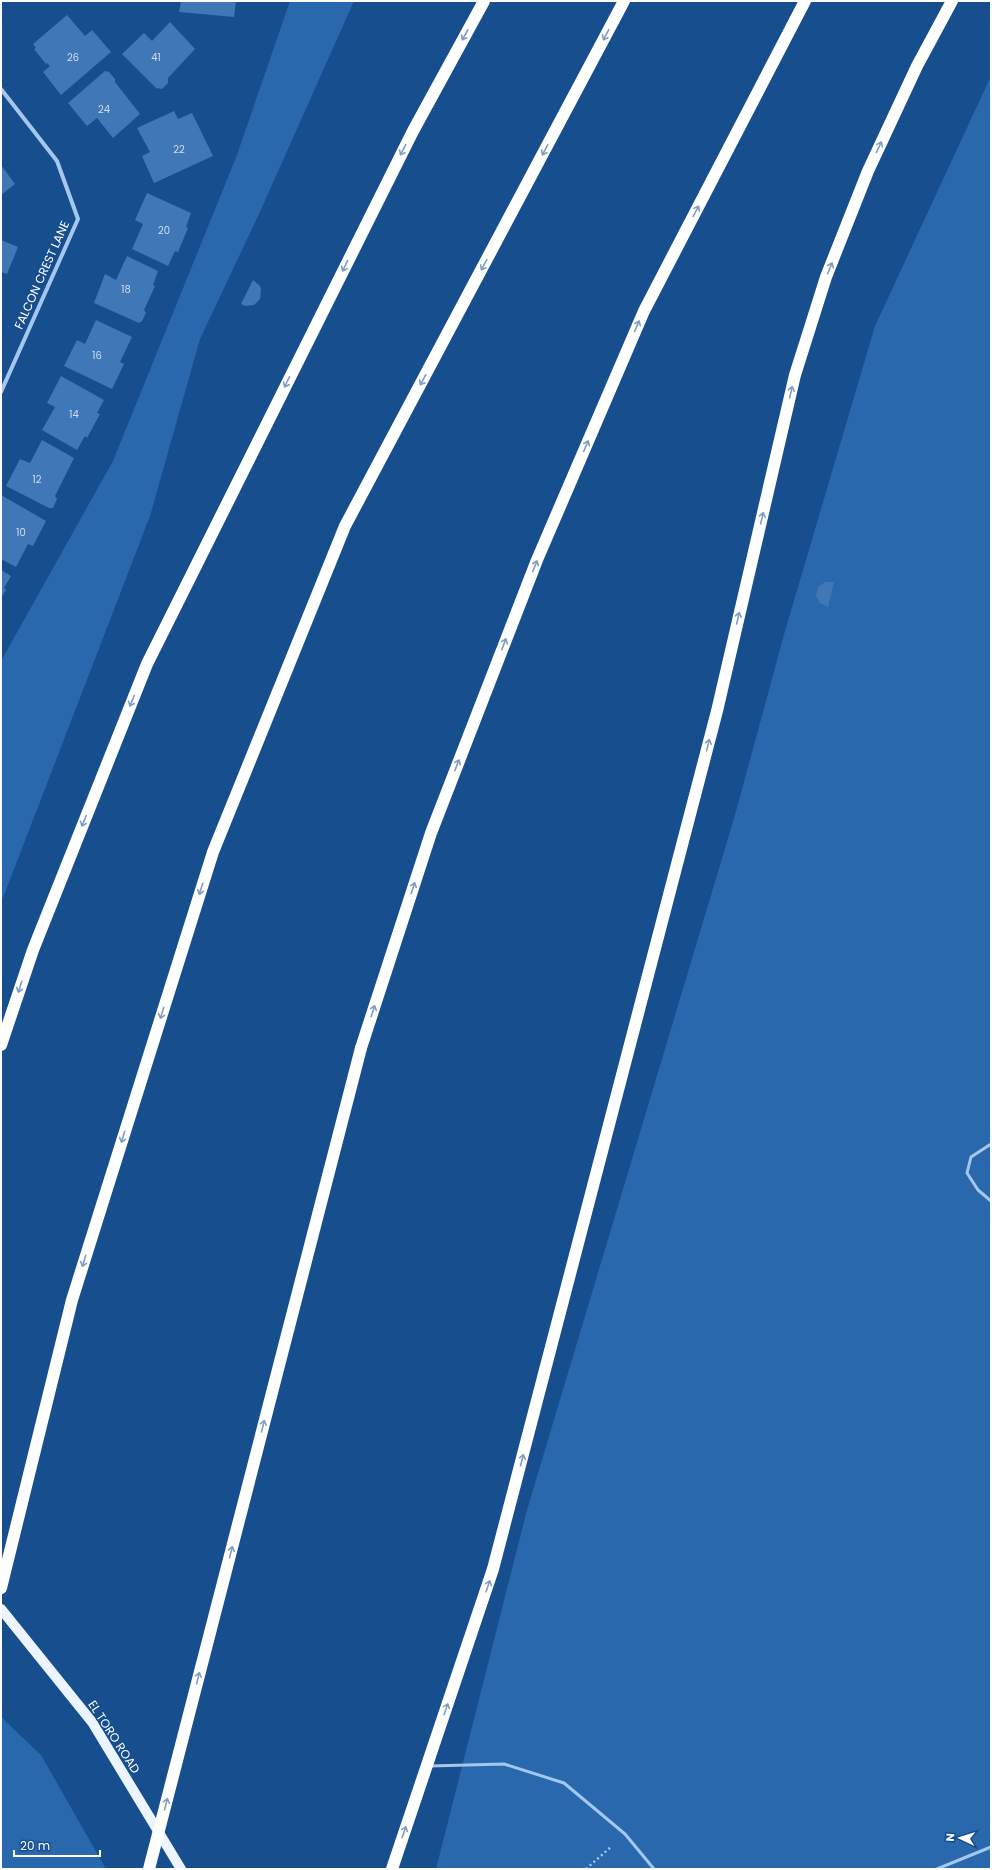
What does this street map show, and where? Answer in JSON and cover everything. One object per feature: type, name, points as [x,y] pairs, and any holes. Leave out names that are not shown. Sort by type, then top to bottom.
[{"type":"highway","points":[[1,1045],[33,950],[147,664],[413,131],[484,1]]},
{"type":"highway","points":[[1,1588],[72,1300],[213,852],[345,526],[624,1]]},
{"type":"highway","points":[[149,1869],[361,1048],[431,833],[540,553],[644,311],[805,1]]},
{"type":"highway","points":[[392,1869],[493,1569],[717,711],[795,375],[826,277],[868,171],[917,66],[952,1]]},
{"type":"main road","name":"EL TORO ROAD","points":[[1,1608],[92,1722],[180,1869]]},
{"type":"street","name":"FALCON CREST LANE","points":[[1,89],[57,161],[78,219],[1,392]]},
{"type":"lane","points":[[991,1144],[971,1157],[967,1173],[978,1190],[991,1201]]},
{"type":"lane","points":[[427,1766],[504,1764],[564,1783],[625,1834],[654,1869]]},
{"type":"lane","points":[[937,1869],[991,1847]]},
{"type":"path","points":[[586,1869],[625,1834]]},
{"type":"shaded area","points":[[290,1],[354,1],[259,214],[200,339],[150,516],[1,903],[1,661],[113,461],[237,155]]},
{"type":"shaded area","points":[[991,76],[991,1869],[436,1869],[527,1510],[735,815],[785,631],[875,326]]},
{"type":"shaded area","points":[[1,1717],[41,1755],[106,1869],[1,1869]]},
{"type":"building","points":[[181,1],[236,1],[234,17],[179,12]]},
{"type":"building","points":[[67,15],[85,36],[92,30],[111,52],[61,95],[43,72],[50,66],[47,63],[46,64],[34,49],[36,48],[33,44]]},
{"type":"building","points":[[170,22],[195,49],[168,78],[168,83],[162,89],[157,89],[122,54],[144,33],[152,41]]},
{"type":"building","points":[[105,71],[109,72],[115,79],[115,82],[140,114],[113,138],[97,118],[87,126],[68,103]]},
{"type":"building","points":[[174,111],[178,119],[192,113],[213,156],[154,183],[142,156],[150,152],[137,128]]},
{"type":"building","points":[[1,165],[15,184],[1,195]]},
{"type":"building","points":[[147,193],[191,213],[186,227],[188,228],[178,252],[175,251],[168,266],[132,249],[143,224],[135,220]]},
{"type":"building","points":[[1,240],[18,247],[7,274],[1,272]]},
{"type":"building","points":[[127,256],[158,271],[153,285],[155,286],[144,310],[146,313],[142,321],[139,323],[94,303],[105,274],[116,280]]},
{"type":"building","points":[[253,280],[260,286],[260,299],[254,305],[245,306],[241,304]]},
{"type":"building","points":[[96,320],[132,337],[120,362],[124,364],[112,389],[64,366],[77,340],[85,344]]},
{"type":"building","points":[[61,376],[104,400],[97,413],[100,414],[87,438],[85,436],[77,450],[42,430],[55,407],[47,403]]},
{"type":"building","points":[[42,440],[74,458],[55,496],[57,499],[53,508],[49,508],[6,486],[20,459],[30,463]]},
{"type":"building","points":[[1,495],[46,521],[33,546],[28,544],[16,567],[1,559]]},
{"type":"building","points":[[1,570],[11,576],[4,588],[6,590],[1,598]]},
{"type":"building","points":[[825,582],[834,582],[828,607],[820,603],[816,596],[818,587]]}]
